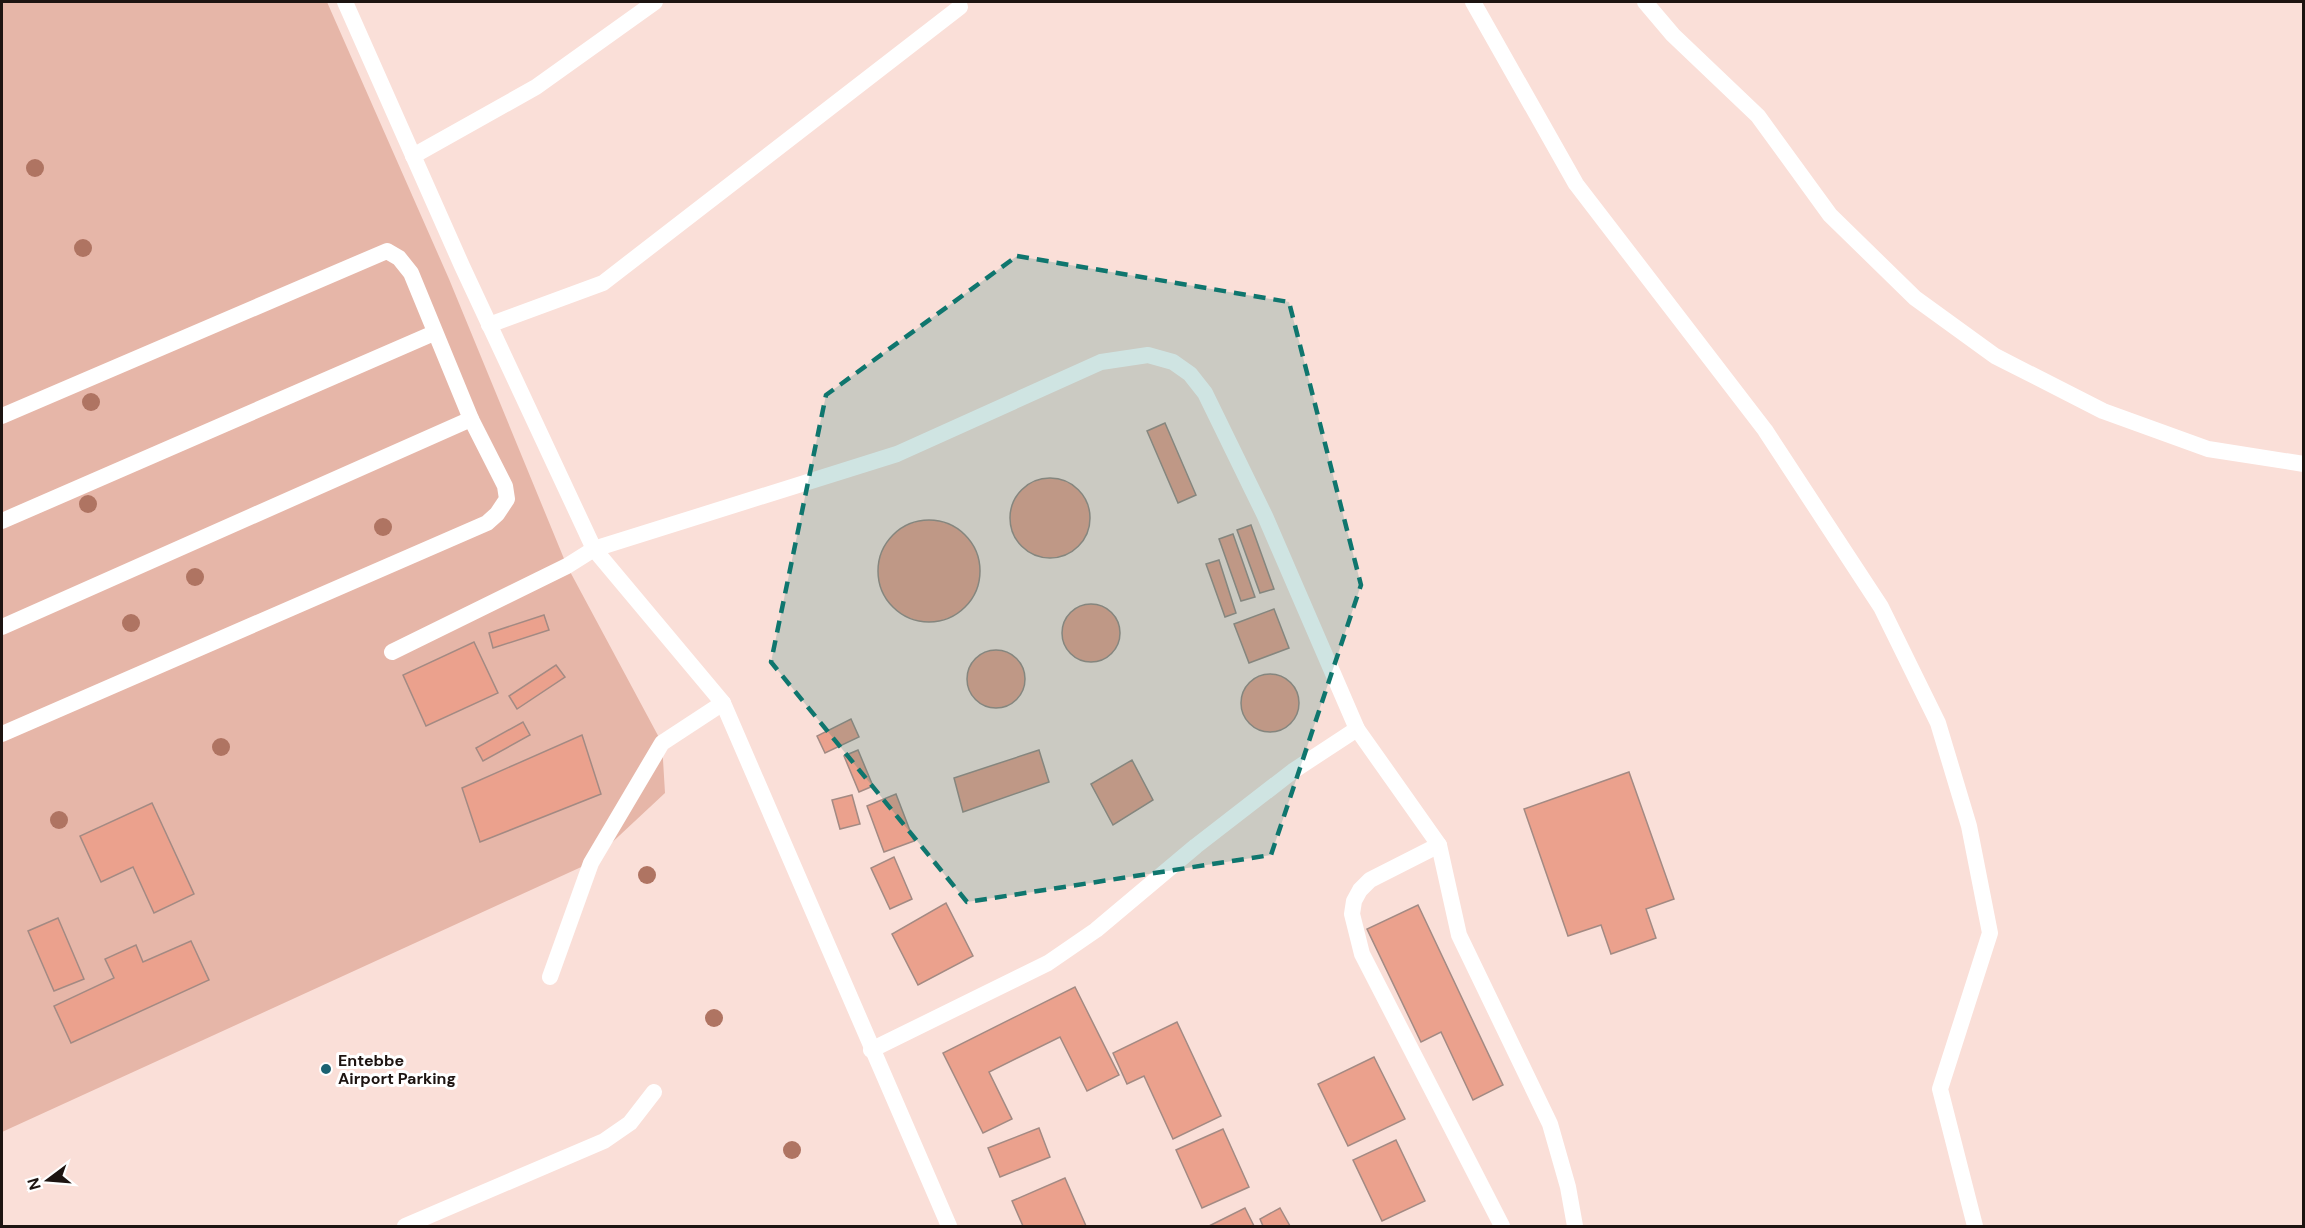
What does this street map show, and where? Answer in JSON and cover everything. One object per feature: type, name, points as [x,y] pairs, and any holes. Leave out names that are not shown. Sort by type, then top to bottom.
[{"type":"lane","points":[[345,2],[489,325],[594,549],[723,703],[949,1227]]},
{"type":"lane","points":[[413,156],[536,87],[655,2]]},
{"type":"lane","points":[[1473,2],[1576,184],[1765,430],[1881,607],[1938,723],[1969,826],[1990,933],[1940,1089],[1975,1227]]},
{"type":"lane","points":[[1645,2],[1673,35],[1758,116],[1830,215],[1915,298],[1995,356],[2103,411],[2208,449],[2304,464]]},
{"type":"lane","points":[[489,325],[603,283],[960,7]]},
{"type":"lane","points":[[2,416],[387,251],[399,258],[411,273],[471,419],[505,486],[507,499],[487,524],[2,734]]},
{"type":"lane","points":[[2,521],[434,333]]},
{"type":"lane","points":[[392,652],[567,566],[594,549],[897,454],[1101,362],[1148,355],[1173,362],[1190,374],[1205,393],[1264,516],[1357,729],[1439,845],[1459,935],[1550,1124],[1568,1187],[1575,1227]]},
{"type":"lane","points":[[2,627],[471,419]]},
{"type":"lane","points":[[550,977],[591,863],[662,743],[723,703]]},
{"type":"lane","points":[[871,1050],[1048,963],[1096,930],[1196,846],[1293,771],[1357,729]]},
{"type":"lane","points":[[1439,845],[1370,880],[1360,890],[1354,901],[1354,928],[1362,954],[1502,1227]]},
{"type":"lane","points":[[405,1227],[604,1141],[630,1123],[654,1092]]},
{"type":"highlighted area","points":[[1017,256],[1289,302],[1361,585],[1271,855],[967,902],[771,662],[826,395]]},
{"type":"shaded area","points":[[2,2],[327,2],[449,279],[567,566],[662,743],[665,793],[590,863],[2,1132]]},
{"type":"building","points":[[1165,423],[1196,495],[1178,503],[1147,431]]},
{"type":"building","points":[[1050,478],[1065,481],[1078,490],[1087,503],[1090,518],[1087,533],[1078,546],[1065,555],[1050,558],[1035,555],[1022,546],[1013,533],[1010,518],[1013,503],[1022,490],[1035,481]]},
{"type":"building","points":[[929,520],[958,528],[972,542],[980,571],[972,600],[958,614],[929,622],[900,614],[886,600],[878,571],[886,542],[900,528]]},
{"type":"building","points":[[1251,525],[1274,589],[1260,593],[1237,530]]},
{"type":"building","points":[[1233,534],[1255,597],[1241,601],[1219,539]]},
{"type":"building","points":[[1219,560],[1236,613],[1225,617],[1206,564]]},
{"type":"building","points":[[1085,604],[1097,604],[1112,612],[1120,627],[1120,639],[1112,654],[1097,662],[1085,662],[1070,654],[1062,639],[1062,627],[1070,612]]},
{"type":"building","points":[[1274,609],[1289,648],[1249,663],[1234,624]]},
{"type":"building","points":[[544,615],[549,630],[493,648],[489,633]]},
{"type":"building","points":[[474,642],[498,693],[426,726],[403,675]]},
{"type":"building","points":[[990,650],[1002,650],[1017,658],[1025,673],[1025,685],[1017,700],[1002,708],[990,708],[975,700],[967,685],[967,673],[975,658]]},
{"type":"building","points":[[556,665],[565,677],[517,709],[509,696]]},
{"type":"building","points":[[1264,674],[1276,674],[1291,682],[1299,697],[1299,709],[1291,724],[1276,732],[1264,732],[1249,724],[1241,709],[1241,697],[1249,682]]},
{"type":"building","points":[[851,719],[859,737],[825,753],[817,736]]},
{"type":"building","points":[[523,722],[530,735],[483,761],[476,748]]},
{"type":"building","points":[[582,735],[601,794],[480,842],[462,788]]},
{"type":"building","points":[[858,750],[873,786],[859,792],[844,756]]},
{"type":"building","points":[[1039,750],[1049,782],[963,812],[954,778]]},
{"type":"building","points":[[1132,760],[1153,800],[1113,825],[1091,784]]},
{"type":"building","points":[[1629,772],[1674,899],[1646,909],[1656,938],[1611,954],[1601,925],[1568,936],[1524,809]]},
{"type":"building","points":[[896,794],[914,841],[884,852],[867,806]]},
{"type":"building","points":[[852,795],[860,824],[840,829],[832,800]]},
{"type":"building","points":[[152,803],[194,894],[154,913],[133,867],[101,882],[80,836]]},
{"type":"building","points":[[894,857],[912,899],[890,909],[871,868]]},
{"type":"building","points":[[946,903],[973,956],[918,985],[892,934]]},
{"type":"building","points":[[1418,905],[1503,1085],[1473,1100],[1441,1032],[1421,1042],[1367,929]]},
{"type":"building","points":[[58,918],[84,979],[54,991],[28,931]]},
{"type":"building","points":[[191,941],[209,980],[71,1043],[54,1006],[114,978],[105,959],[136,945],[143,962]]},
{"type":"building","points":[[1075,987],[1119,1075],[1087,1091],[1060,1037],[989,1072],[1012,1119],[983,1133],[943,1053]]},
{"type":"building","points":[[1177,1022],[1221,1116],[1173,1139],[1144,1076],[1127,1084],[1113,1053]]},
{"type":"building","points":[[1374,1057],[1405,1119],[1348,1146],[1318,1084]]},
{"type":"building","points":[[1039,1128],[1050,1157],[1000,1177],[988,1148]]},
{"type":"building","points":[[1223,1129],[1249,1187],[1202,1208],[1176,1150]]},
{"type":"building","points":[[1396,1140],[1425,1201],[1382,1221],[1353,1160]]},
{"type":"building","points":[[1065,1178],[1086,1226],[1023,1226],[1012,1201]]},
{"type":"building","points":[[1245,1208],[1254,1226],[1209,1226]]},
{"type":"building","points":[[1280,1208],[1290,1226],[1263,1226],[1260,1219]]},
{"type":"place","name":"Entebbe Airport Parking","points":[[326,1069]]}]
